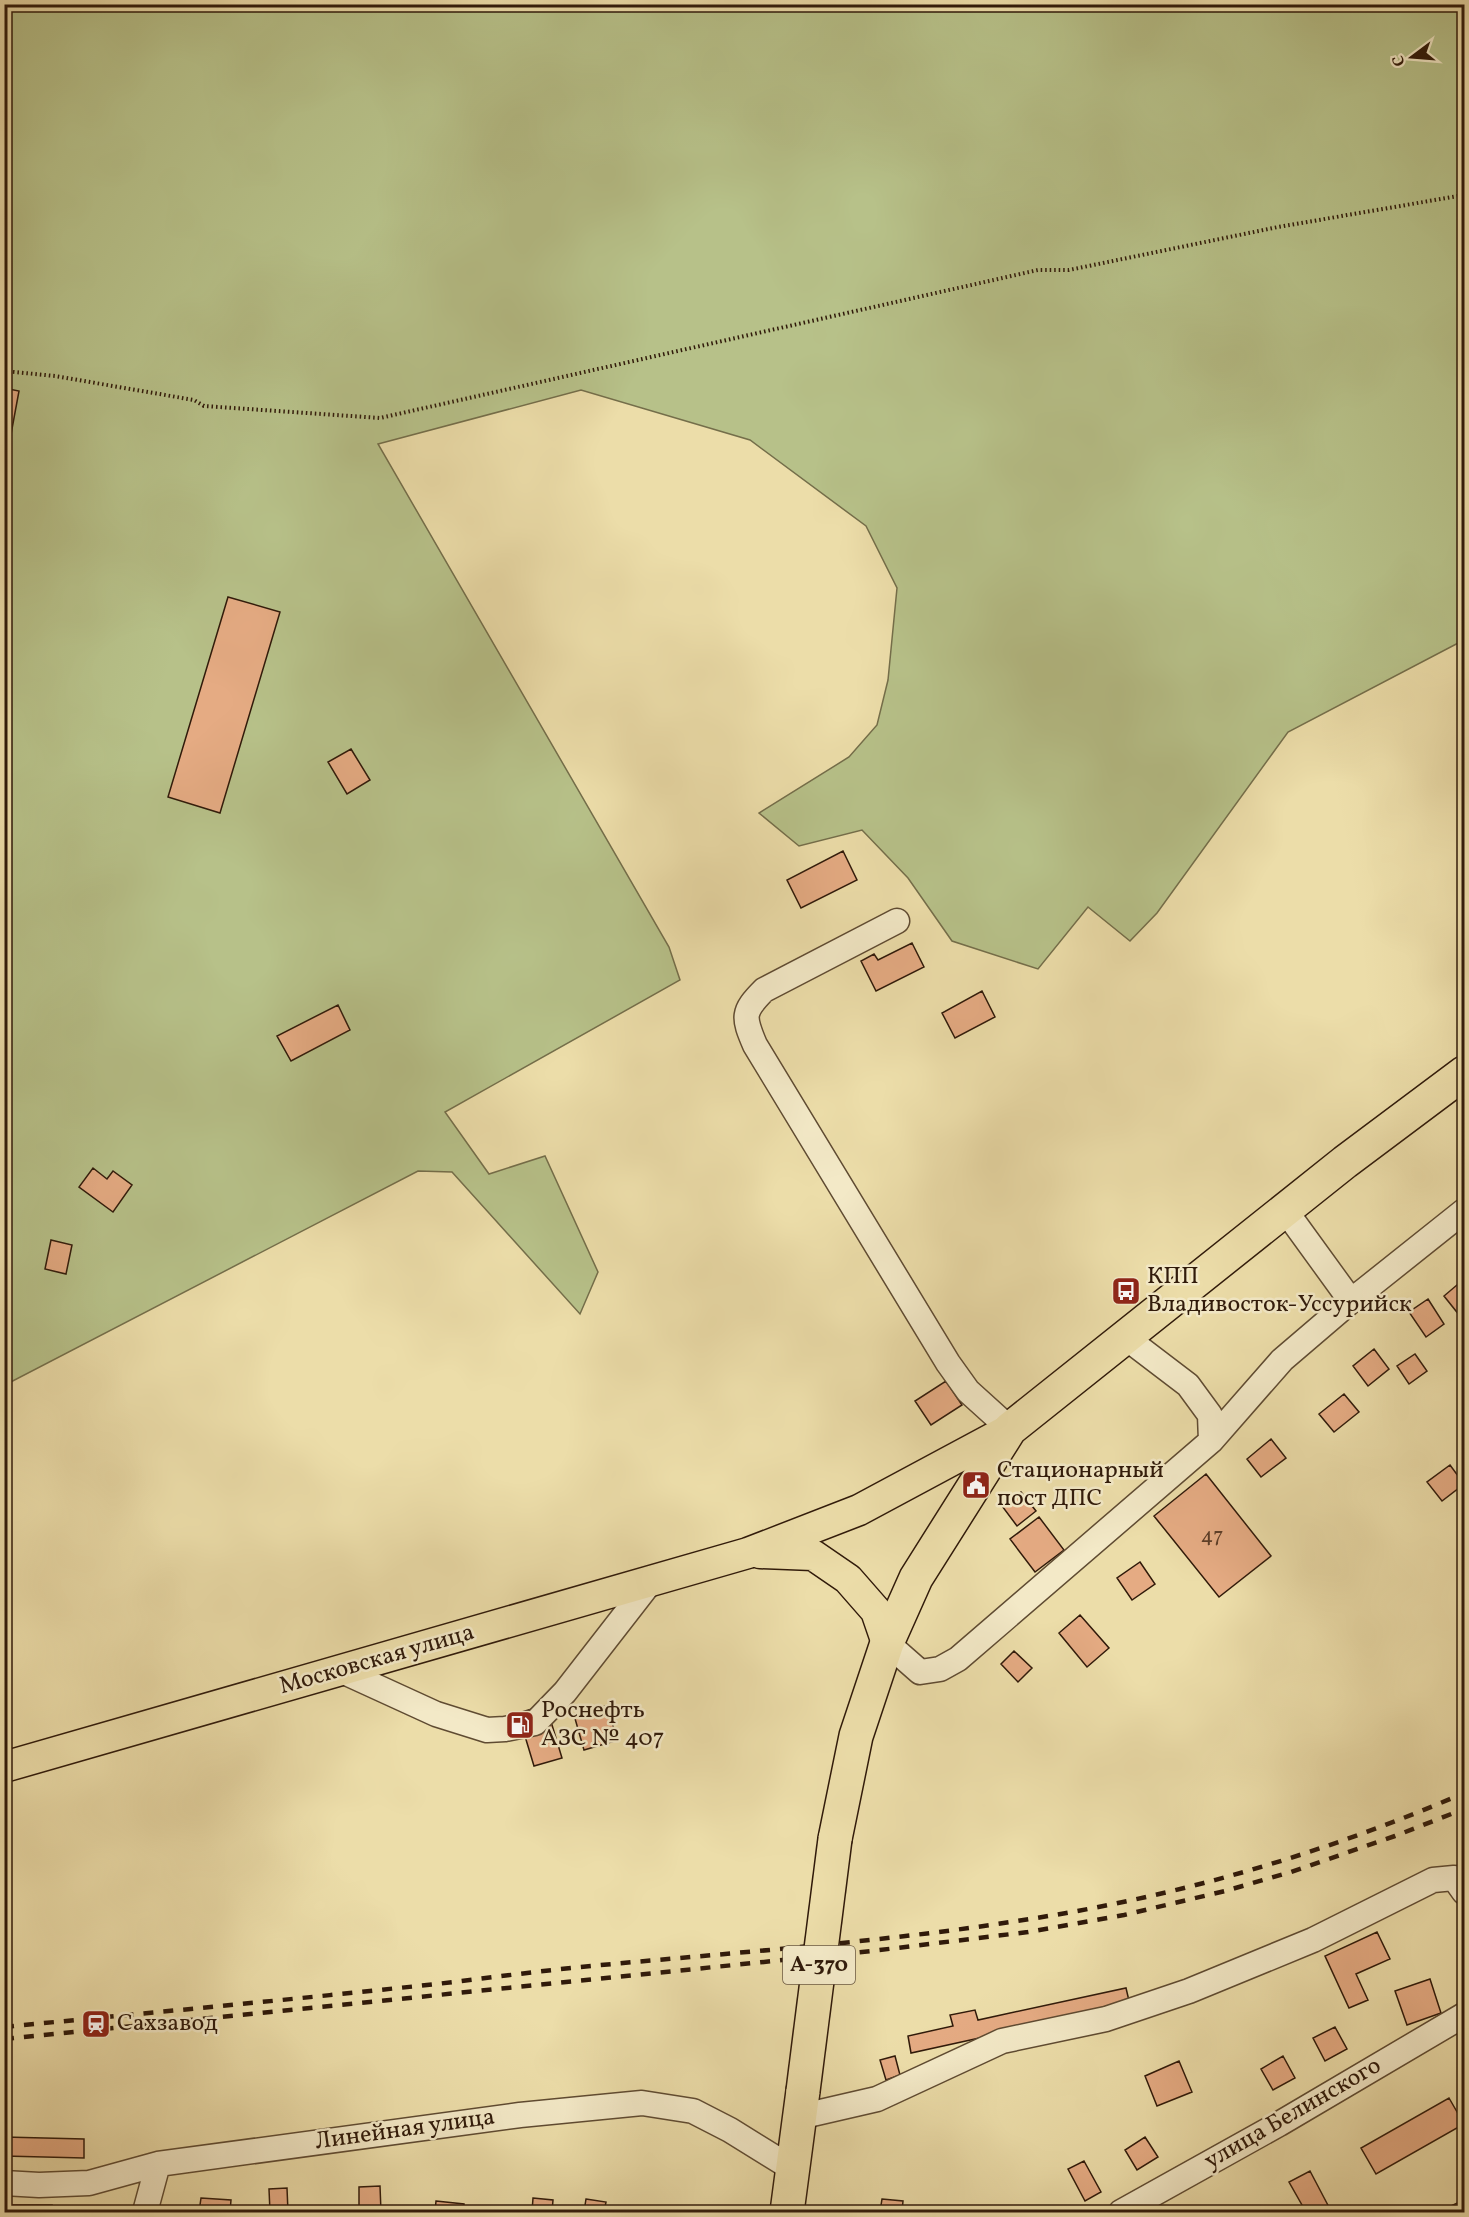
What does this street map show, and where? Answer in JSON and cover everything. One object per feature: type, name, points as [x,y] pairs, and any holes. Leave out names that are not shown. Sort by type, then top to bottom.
[{"type":"highway","name":"А-370","points":[[787,2212],[835,1839],[856,1736],[887,1643],[916,1578],[1010,1429],[1285,1210],[1464,1073]]},
{"type":"main road","name":"Московская улица","points":[[4,1767],[748,1553],[859,1510],[1010,1429]]},
{"type":"main road","name":"Московская улица","points":[[748,1553],[813,1555],[848,1579],[876,1611],[887,1643]]},
{"type":"street","points":[[897,921],[764,990],[748,1006],[747,1024],[755,1045],[948,1363],[968,1391],[1010,1429]]},
{"type":"street","points":[[1285,1210],[1351,1301]]},
{"type":"street","points":[[887,1643],[920,1672],[940,1670],[958,1659],[1210,1441],[1281,1360],[1464,1211]]},
{"type":"street","points":[[1125,1337],[1188,1385],[1210,1415],[1210,1441]]},
{"type":"street","points":[[342,1671],[436,1714],[487,1730],[535,1723],[565,1692],[652,1580]]},
{"type":"street","points":[[801,2104],[877,2099],[1002,2041],[1106,2019],[1189,1991],[1313,1940],[1434,1880],[1454,1878],[1464,1892]]},
{"type":"street","name":"улица Белинского","points":[[1121,2212],[1279,2124],[1464,2015]]},
{"type":"street","name":"Линейная улица","points":[[4,2183],[39,2185],[89,2183],[158,2163],[520,2115],[642,2103],[693,2111],[730,2130],[793,2169]]},
{"type":"street","points":[[145,2212],[158,2163]]},
{"type":"path","points":[[4,370],[54,376],[194,400],[204,406],[380,418],[1038,270],[1069,270],[1278,227],[1464,195]]},
{"type":"green space","points":[[5,5],[1464,5],[1464,640],[1288,732],[1157,913],[1130,941],[1088,907],[1038,969],[952,941],[908,878],[862,830],[799,846],[759,813],[849,757],[877,725],[888,680],[897,588],[866,526],[750,440],[581,390],[378,444],[669,947],[680,980],[445,1112],[489,1174],[545,1156],[598,1272],[580,1314],[452,1172],[418,1171],[5,1385]]},
{"type":"building","points":[[4,388],[19,391],[4,472]]},
{"type":"building","points":[[228,597],[280,612],[220,813],[168,797]]},
{"type":"building","points":[[351,749],[370,780],[347,794],[328,762]]},
{"type":"building","points":[[843,851],[857,880],[801,908],[787,880]]},
{"type":"building","points":[[912,943],[924,967],[876,991],[861,961],[874,954],[878,960]]},
{"type":"building","points":[[982,991],[995,1017],[955,1038],[942,1013]]},
{"type":"building","points":[[338,1005],[350,1030],[291,1061],[277,1036]]},
{"type":"building","points":[[93,1168],[107,1179],[113,1171],[132,1185],[113,1212],[79,1187]]},
{"type":"building","points":[[51,1240],[72,1245],[66,1274],[45,1269]]},
{"type":"building","points":[[1464,1279],[1464,1321],[1444,1296]]},
{"type":"building","points":[[1428,1299],[1444,1324],[1426,1337],[1409,1312]]},
{"type":"building","points":[[1374,1349],[1389,1369],[1368,1386],[1353,1366]]},
{"type":"building","points":[[1415,1354],[1427,1371],[1409,1384],[1397,1366]]},
{"type":"building","points":[[946,1381],[962,1405],[931,1425],[915,1401]]},
{"type":"building","points":[[1344,1394],[1359,1412],[1334,1432],[1319,1414]]},
{"type":"building","points":[[1271,1439],[1286,1458],[1261,1477],[1247,1459]]},
{"type":"building","points":[[1450,1465],[1464,1484],[1442,1501],[1427,1482]]},
{"type":"building","points":[[1206,1474],[1271,1556],[1219,1597],[1154,1516]]},
{"type":"building","points":[[1021,1492],[1036,1511],[1017,1526],[1002,1506]]},
{"type":"building","points":[[1039,1517],[1064,1550],[1035,1572],[1010,1539]]},
{"type":"building","points":[[1140,1562],[1155,1584],[1132,1600],[1117,1578]]},
{"type":"building","points":[[1080,1615],[1109,1648],[1087,1667],[1059,1633]]},
{"type":"building","points":[[1014,1651],[1032,1668],[1018,1682],[1001,1664]]},
{"type":"building","points":[[546,1705],[562,1758],[534,1766],[518,1713]]},
{"type":"building","points":[[606,1706],[618,1740],[584,1750],[574,1715]]},
{"type":"building","points":[[1377,1932],[1390,1959],[1356,1974],[1368,2000],[1349,2008],[1325,1956]]},
{"type":"building","points":[[1430,1979],[1441,2013],[1407,2025],[1395,1991]]},
{"type":"building","points":[[1126,1988],[1130,2005],[911,2053],[908,2036],[953,2026],[950,2015],[975,2010],[978,2020]]},
{"type":"building","points":[[1335,2027],[1347,2049],[1325,2061],[1313,2038]]},
{"type":"building","points":[[895,2056],[900,2075],[886,2080],[880,2060]]},
{"type":"building","points":[[1283,2056],[1295,2078],[1273,2090],[1261,2069]]},
{"type":"building","points":[[1179,2061],[1192,2092],[1157,2106],[1145,2076]]},
{"type":"building","points":[[1449,2098],[1464,2124],[1376,2174],[1361,2148]]},
{"type":"building","points":[[4,2137],[84,2139],[84,2158],[4,2156]]},
{"type":"building","points":[[1145,2137],[1158,2157],[1137,2170],[1125,2150]]},
{"type":"building","points":[[1084,2161],[1101,2192],[1085,2201],[1068,2169]]},
{"type":"building","points":[[1310,2171],[1331,2211],[1306,2212],[1289,2182]]},
{"type":"building","points":[[380,2186],[381,2212],[359,2212],[359,2187]]},
{"type":"building","points":[[287,2188],[288,2212],[270,2212],[269,2189]]},
{"type":"building","points":[[201,2198],[231,2200],[230,2212],[199,2212]]},
{"type":"building","points":[[533,2198],[553,2200],[552,2212],[532,2212]]},
{"type":"building","points":[[586,2199],[606,2202],[604,2212],[584,2212]]},
{"type":"building","points":[[882,2199],[903,2201],[902,2212],[880,2212]]},
{"type":"building","points":[[1464,2200],[1464,2212],[1438,2212]]},
{"type":"building","points":[[436,2201],[464,2204],[464,2212],[435,2212]]},
{"type":"building","points":[[4,2205],[52,2205],[51,2212],[4,2212]]},
{"type":"railway","points":[[4,2027],[422,1986],[567,1968],[870,1940],[1036,1918],[1146,1897],[1254,1869],[1360,1834],[1464,1793]]},
{"type":"railway","points":[[4,2039],[872,1951],[1028,1932],[1124,1915],[1225,1891],[1291,1872],[1464,1809]]},
{"type":"place","name":"КПП Владивосток-Уссурийск","points":[[1126,1291]]},
{"type":"place","name":"Стационарный пост ДПС","points":[[976,1485]]},
{"type":"place","name":"Роснефть АЗС № 407","points":[[520,1725]]},
{"type":"place","name":"Сахзавод","points":[[96,2024]]}]
